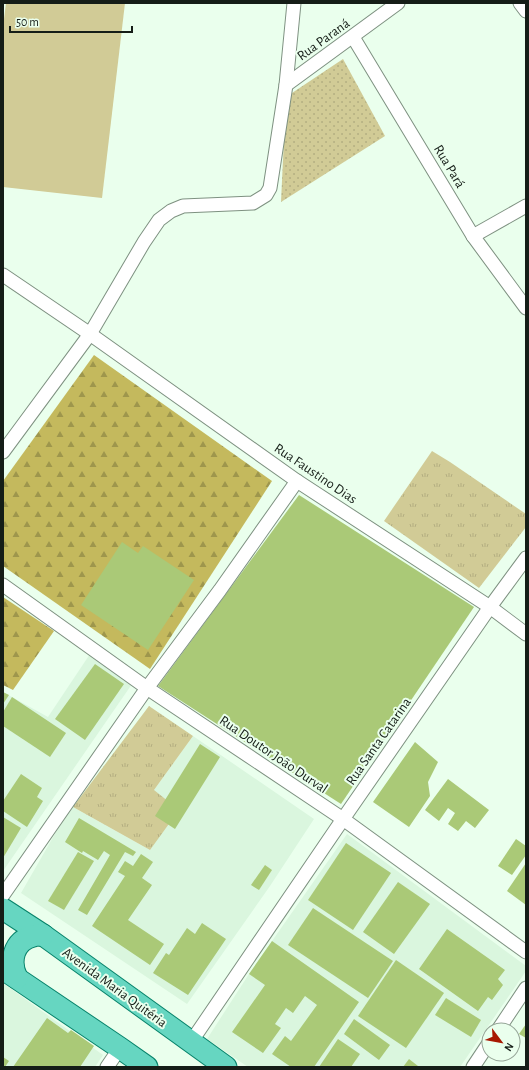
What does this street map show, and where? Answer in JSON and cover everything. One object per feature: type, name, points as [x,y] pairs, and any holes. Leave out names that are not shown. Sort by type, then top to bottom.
[{"type":"main road","name":"Avenida Maria Quitéria","points":[[3,909],[43,935],[226,1067]]},
{"type":"main road","points":[[43,935],[27,938],[16,948],[13,957],[13,967],[10,974],[147,1067]]},
{"type":"street","points":[[3,452],[90,334],[144,242],[159,220],[171,211],[182,206],[253,203],[266,195],[270,188],[286,85],[294,3]]},
{"type":"street","name":"Rua Paraná","points":[[286,85],[398,3]]},
{"type":"street","points":[[520,3],[526,11]]},
{"type":"street","name":"Rua Pará","points":[[353,37],[473,236],[526,308]]},
{"type":"street","points":[[473,236],[526,206]]},
{"type":"street","name":"Rua Faustino Dias","points":[[3,275],[90,334],[297,481],[490,607],[526,634]]},
{"type":"street","points":[[3,894],[147,688],[220,590],[297,481]]},
{"type":"street","name":"Rua Santa Catarina","points":[[191,1042],[342,820],[490,607],[526,558]]},
{"type":"street","name":"Rua Doutor João Durval","points":[[3,585],[147,688],[342,820],[526,952]]},
{"type":"street","points":[[503,1022],[526,988]]},
{"type":"street","points":[[107,1067],[120,1048]]},
{"type":"street","points":[[473,1067],[481,1055]]},
{"type":"shaded area","points":[[90,654],[132,684],[3,871],[3,692],[48,717]]},
{"type":"shaded area","points":[[193,736],[314,819],[270,886],[187,1004],[21,893],[71,806],[150,850],[154,790]]},
{"type":"shaded area","points":[[347,834],[526,966],[526,971],[491,1022],[481,1022],[481,1036],[460,1067],[248,1067],[207,1039],[249,974]]},
{"type":"shaded area","points":[[3,983],[103,1055],[95,1067],[3,1067]]},
{"type":"green space","points":[[6,3],[125,3],[102,198],[3,187],[3,27]]},
{"type":"green space","points":[[343,59],[385,136],[281,202],[286,97]]},
{"type":"green space","points":[[94,355],[272,481],[150,669],[3,566],[3,481]]},
{"type":"green space","points":[[432,451],[526,514],[526,527],[479,588],[384,521]]},
{"type":"green space","points":[[3,597],[54,631],[13,690],[3,685]]},
{"type":"green space","points":[[149,706],[193,736],[154,790],[179,810],[150,850],[73,807]]},
{"type":"building","points":[[299,495],[474,607],[341,804],[158,686]]},
{"type":"building","points":[[122,542],[138,553],[143,546],[194,580],[148,650],[81,605]]},
{"type":"building","points":[[95,664],[124,684],[85,740],[55,719]]},
{"type":"building","points":[[3,692],[9,695],[3,704]]},
{"type":"building","points":[[12,697],[66,733],[50,757],[3,726],[3,712]]},
{"type":"building","points":[[415,742],[438,762],[428,782],[430,796],[409,827],[373,802]]},
{"type":"building","points":[[200,744],[220,757],[175,829],[155,816]]},
{"type":"building","points":[[21,774],[42,788],[37,797],[43,801],[27,827],[3,811],[3,801]]},
{"type":"building","points":[[448,779],[489,810],[475,828],[466,821],[458,831],[448,824],[455,813],[448,808],[439,821],[425,810]]},
{"type":"building","points":[[3,817],[21,828],[3,858]]},
{"type":"building","points":[[79,818],[136,852],[133,856],[125,852],[87,915],[78,910],[110,855],[104,851],[98,860],[83,851],[82,853],[65,842]]},
{"type":"building","points":[[516,839],[526,846],[526,855],[512,875],[498,866]]},
{"type":"building","points":[[346,843],[391,873],[353,930],[308,900]]},
{"type":"building","points":[[78,852],[94,861],[64,910],[48,901]]},
{"type":"building","points":[[141,854],[153,862],[142,878],[152,885],[128,920],[164,944],[150,965],[92,926],[125,876],[118,872],[125,861],[133,866]]},
{"type":"building","points":[[526,863],[526,905],[507,891]]},
{"type":"building","points":[[265,865],[272,870],[259,890],[251,885]]},
{"type":"building","points":[[398,882],[430,904],[394,954],[363,932]]},
{"type":"building","points":[[313,908],[393,961],[368,998],[288,945]]},
{"type":"building","points":[[202,923],[226,939],[188,995],[153,973],[166,953],[169,955],[187,928],[195,934]]},
{"type":"building","points":[[447,929],[505,970],[498,979],[503,985],[492,1000],[488,997],[478,1011],[419,969]]},
{"type":"building","points":[[272,941],[359,1002],[314,1067],[291,1067],[272,1054],[285,1036],[291,1041],[317,1005],[305,996],[293,1013],[286,1008],[275,1024],[281,1028],[263,1053],[232,1032],[265,985],[249,974]]},
{"type":"building","points":[[396,960],[444,993],[406,1048],[358,1016]]},
{"type":"building","points":[[446,998],[481,1020],[471,1037],[435,1015]]},
{"type":"building","points":[[47,1018],[68,1033],[71,1030],[94,1046],[80,1067],[13,1067]]},
{"type":"building","points":[[354,1019],[390,1045],[379,1060],[344,1034]]},
{"type":"building","points":[[526,1024],[526,1038],[521,1035],[521,1031]]},
{"type":"building","points":[[338,1039],[360,1054],[351,1067],[319,1067]]},
{"type":"building","points":[[3,1057],[9,1061],[5,1067],[3,1067]]},
{"type":"building","points":[[409,1059],[418,1066],[403,1067]]}]
